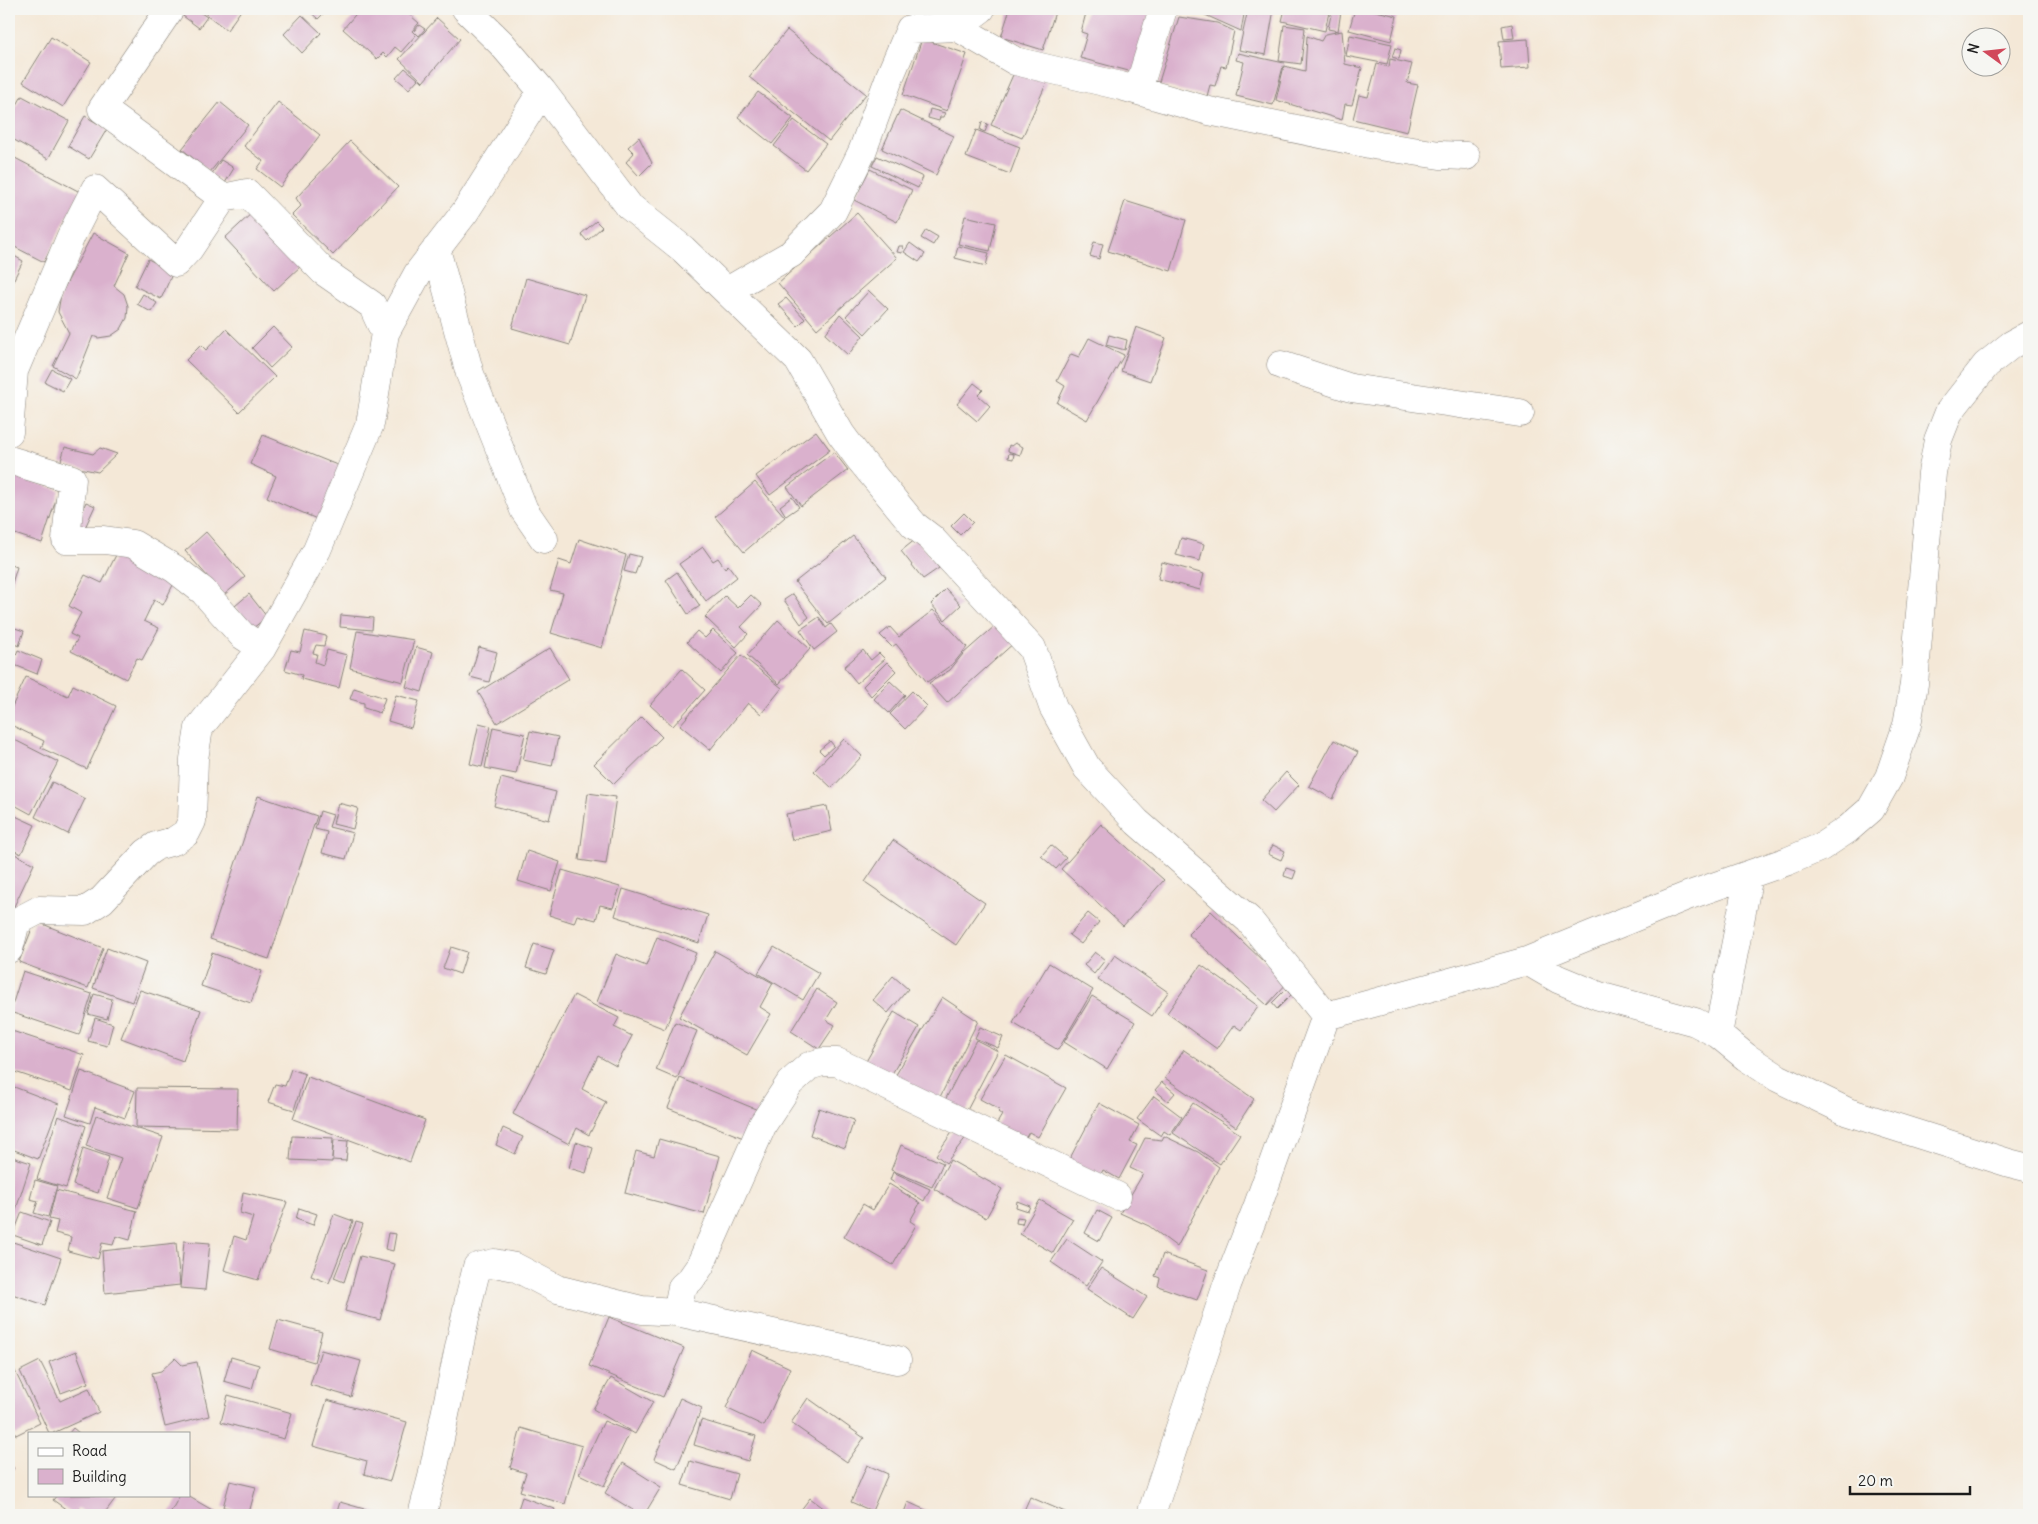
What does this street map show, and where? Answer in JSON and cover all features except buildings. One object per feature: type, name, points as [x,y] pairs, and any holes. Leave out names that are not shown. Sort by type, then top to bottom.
[{"type":"street","points":[[170,9],[102,109],[223,198]]},
{"type":"street","points":[[466,9],[501,43],[542,91],[629,206],[683,249],[798,360],[841,434],[914,525],[931,538],[1032,648],[1053,707],[1087,768],[1137,822],[1249,920],[1326,1016]]},
{"type":"street","points":[[957,27],[980,9]]},
{"type":"street","points":[[1138,90],[1163,9]]},
{"type":"street","points":[[726,291],[791,254],[833,211],[862,152],[890,76],[910,29],[957,27],[1015,61],[1138,90],[1209,111],[1289,129],[1432,154],[1466,156]]},
{"type":"street","points":[[9,949],[16,922],[39,910],[85,911],[102,900],[146,853],[156,846],[174,841],[186,833],[192,821],[194,758],[199,728],[262,648],[317,550],[370,424],[385,333],[418,273],[465,212],[542,91]]},
{"type":"street","points":[[9,432],[14,370],[71,236],[95,189],[176,263],[223,198],[247,193],[323,272],[372,305],[385,333]]},
{"type":"street","points":[[436,249],[470,374],[524,510],[544,539]]},
{"type":"street","points":[[1326,1016],[1527,961],[1687,896],[1822,847],[1848,829],[1871,809],[1889,777],[1907,725],[1914,684],[1932,473],[1938,440],[1948,412],[1986,366],[2011,345],[2029,334]]},
{"type":"street","points":[[1281,365],[1350,388],[1520,413]]},
{"type":"street","points":[[9,460],[72,479],[66,540],[104,540],[134,544],[175,569],[203,591],[242,635],[262,648]]},
{"type":"street","points":[[1718,1034],[1749,874]]},
{"type":"street","points":[[1527,961],[1558,979],[1599,996],[1695,1022],[1718,1034],[1746,1057],[1778,1078],[1848,1112],[2009,1164],[2029,1168]]},
{"type":"street","points":[[1151,1515],[1227,1285],[1326,1016]]},
{"type":"street","points":[[677,1312],[682,1287],[691,1279],[700,1266],[763,1124],[790,1083],[809,1066],[822,1062],[837,1062],[1118,1196]]},
{"type":"street","points":[[422,1515],[432,1477],[470,1295],[478,1267],[494,1263],[515,1267],[557,1289],[642,1310],[677,1312],[897,1360]]}]
